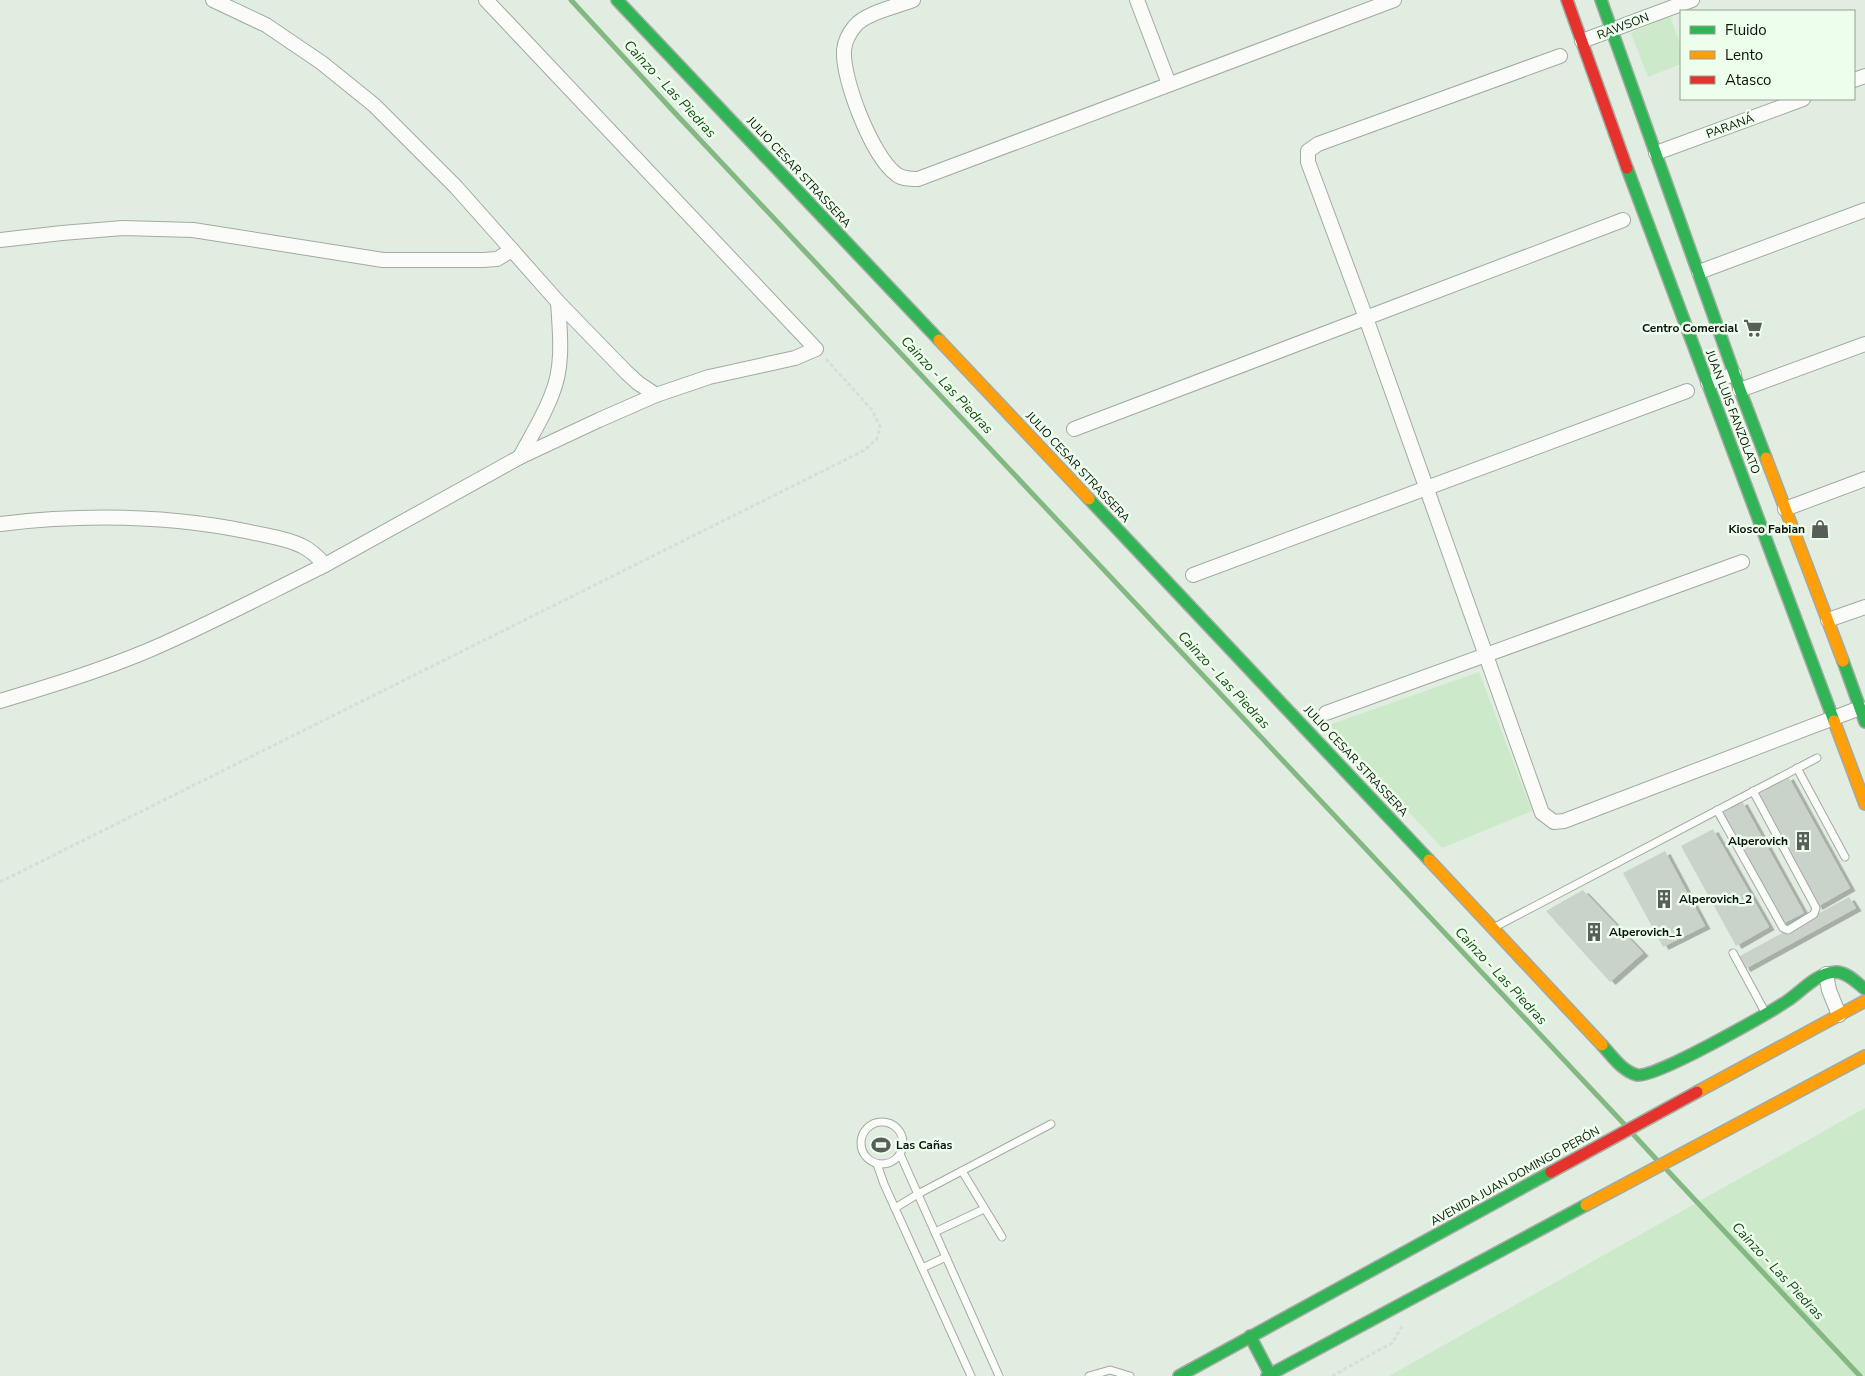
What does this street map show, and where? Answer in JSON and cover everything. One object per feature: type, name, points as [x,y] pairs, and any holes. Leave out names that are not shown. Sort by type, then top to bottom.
[{"type":"street","points":[[213,0],[266,25],[322,63],[374,105],[456,187],[558,302],[626,372],[656,395]]},
{"type":"street","points":[[0,701],[68,681],[148,650],[194,629],[325,564],[520,457],[656,395],[709,377],[795,358],[816,349],[486,0]]},
{"type":"street","name":"JULIO CESAR STRASSERA","points":[[617,0],[1302,724],[1620,1065],[1632,1074],[1643,1076],[1657,1071],[1724,1037],[1765,1013]]},
{"type":"street","points":[[914,0],[867,17],[856,24],[847,36],[844,50],[845,63],[854,100],[863,125],[876,148],[895,173],[905,179],[918,179],[1394,0]]},
{"type":"street","points":[[1137,0],[1170,84]]},
{"type":"street","name":"JUAN LUIS FANZOLATO","points":[[1567,0],[1642,209],[1865,804]]},
{"type":"street","name":"JUAN LUIS FANZOLATO","points":[[1601,0],[1700,272],[1734,374],[1865,722]]},
{"type":"street","name":"RAWSON","points":[[1582,41],[1692,0]]},
{"type":"street","points":[[1560,56],[1318,144],[1308,152],[1308,162],[1366,318],[1542,813],[1554,822],[1564,821],[1860,708]]},
{"type":"street","name":"PARANÁ","points":[[1656,152],[1800,100]]},
{"type":"street","points":[[1700,272],[1865,210]]},
{"type":"street","points":[[1074,429],[1623,220]]},
{"type":"street","points":[[0,240],[123,228],[193,230],[383,260],[497,259],[512,250]]},
{"type":"street","points":[[520,457],[553,394],[561,345],[558,302]]},
{"type":"street","points":[[1740,390],[1865,344]]},
{"type":"street","points":[[1708,383],[1734,374]]},
{"type":"street","points":[[1193,575],[1687,391]]},
{"type":"street","points":[[1785,509],[1865,479]]},
{"type":"street","points":[[0,524],[38,519],[124,518],[229,528],[299,544],[313,552],[325,564]]},
{"type":"street","points":[[1326,713],[1742,562]]},
{"type":"street","points":[[1828,620],[1865,607]]},
{"type":"street","points":[[1765,1013],[1787,1001],[1814,980],[1826,974],[1837,972],[1848,976],[1865,989]]},
{"type":"street","points":[[1826,974],[1829,990],[1839,1015]]},
{"type":"street","name":"AVENIDA JUAN DOMINGO PERÓN","points":[[1178,1376],[1865,1001]]},
{"type":"street","points":[[1250,1336],[1268,1375],[1865,1056]]},
{"type":"lane","points":[[1493,928],[1816,758]]},
{"type":"lane","points":[[1796,768],[1844,857]]},
{"type":"lane","points":[[1717,810],[1782,928],[1788,930],[1814,914],[1816,908],[1753,791]]},
{"type":"lane","points":[[1733,952],[1765,1013]]},
{"type":"lane","points":[[877,1164],[890,1163],[900,1154],[903,1141],[901,1134],[891,1124],[878,1123],[866,1130],[861,1144],[866,1156],[877,1164],[971,1376]]},
{"type":"lane","points":[[895,1208],[1051,1124]]},
{"type":"lane","points":[[900,1154],[999,1376]]},
{"type":"lane","points":[[962,1171],[1002,1237]]},
{"type":"lane","points":[[935,1232],[984,1209]]},
{"type":"lane","points":[[922,1268],[946,1257]]},
{"type":"lane","points":[[1089,1376],[1110,1370],[1130,1376]]},
{"type":"path","points":[[0,882],[862,451],[877,439],[880,426],[872,410],[816,349]]},
{"type":"path","points":[[1332,1376],[1392,1343],[1408,1318]]},
{"type":"green space","points":[[1670,16],[1680,43],[1680,64],[1648,77],[1631,33]]},
{"type":"green space","points":[[1479,672],[1532,811],[1442,848],[1329,725]]},
{"type":"green space","points":[[1865,1108],[1865,1376],[1389,1376]]},
{"type":"building","name":"Alperovich","points":[[1788,776],[1850,888],[1817,907],[1758,795]]},
{"type":"building","name":"Alperovich","points":[[1742,801],[1804,913],[1782,924],[1721,814]]},
{"type":"building","name":"Alperovich","points":[[1713,829],[1769,927],[1736,946],[1681,846]]},
{"type":"building","name":"Alperovich_2","points":[[1665,851],[1705,926],[1663,947],[1623,873]]},
{"type":"building","name":"Alperovich_1","points":[[1583,890],[1643,953],[1610,982],[1546,911]]},
{"type":"building","points":[[1849,897],[1856,908],[1745,969],[1738,957]]},
{"type":"waterway","name":"Cainzo - Las Piedras","points":[[571,0],[1625,1125]]},
{"type":"waterway","name":"Cainzo - Las Piedras","points":[[1632,1133],[1657,1160]]},
{"type":"waterway","name":"Cainzo - Las Piedras","points":[[1667,1170],[1860,1376]]},
{"type":"traffic: fast","points":[[617,0],[939,340]]},
{"type":"traffic: fast","points":[[1601,0],[1766,458]]},
{"type":"traffic: fast","points":[[1627,168],[1834,721]]},
{"type":"traffic: fast","points":[[1089,499],[1429,860]]},
{"type":"traffic: fast","points":[[1843,661],[1865,722]]},
{"type":"traffic: fast","points":[[1602,1045],[1627,1070],[1637,1075],[1648,1074],[1687,1057],[1735,1031],[1787,1001],[1810,983],[1829,973],[1840,972],[1852,978],[1865,989]]},
{"type":"traffic: fast","points":[[1179,1376],[1551,1172]]},
{"type":"traffic: fast","points":[[1267,1376],[1586,1205]]},
{"type":"traffic: fast","points":[[1250,1336],[1270,1374]]},
{"type":"traffic: slow","points":[[939,340],[1089,499]]},
{"type":"traffic: slow","points":[[1766,458],[1843,661]]},
{"type":"traffic: slow","points":[[1834,721],[1865,804]]},
{"type":"traffic: slow","points":[[1429,860],[1602,1045]]},
{"type":"traffic: slow","points":[[1697,1092],[1865,1001]]},
{"type":"traffic: slow","points":[[1586,1205],[1865,1056]]},
{"type":"traffic: jam","points":[[1567,0],[1627,168]]},
{"type":"traffic: jam","points":[[1551,1172],[1697,1092]]},
{"type":"place","name":"Centro Comercial","points":[[1753,328]]},
{"type":"place","name":"Kiosco Fabian","points":[[1820,529]]},
{"type":"place","name":"Alperovich","points":[[1803,841]]},
{"type":"place","name":"Alperovich_2","points":[[1664,899]]},
{"type":"place","name":"Alperovich_1","points":[[1594,932]]},
{"type":"place","name":"Las Cañas","points":[[881,1145]]}]
